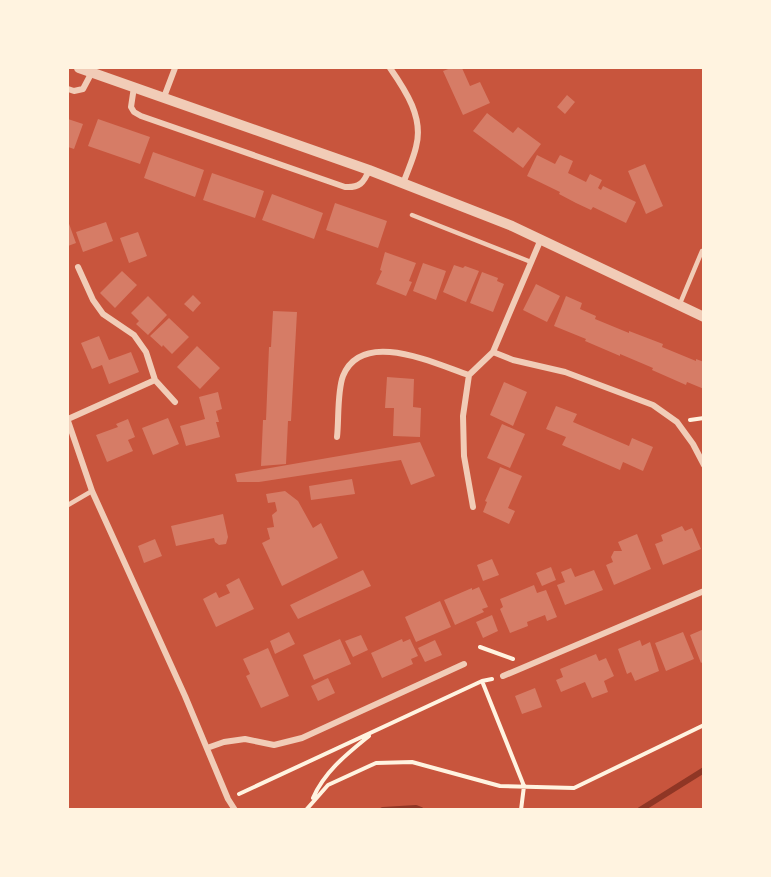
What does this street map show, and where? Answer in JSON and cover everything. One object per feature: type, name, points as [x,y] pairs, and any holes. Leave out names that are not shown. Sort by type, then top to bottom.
[{"type":"street","points":[[80,68],[369,170],[541,239],[704,317]]},
{"type":"street","points":[[164,97],[176,68]]},
{"type":"street","points":[[390,68],[413,107],[418,127],[417,146],[403,184]]},
{"type":"street","points":[[68,89],[74,92],[83,89],[92,72]]},
{"type":"street","points":[[134,87],[131,107],[141,116],[345,187],[354,188],[362,184],[369,170]]},
{"type":"street","points":[[473,507],[464,456],[463,416],[469,375],[493,352],[541,239]]},
{"type":"street","points":[[78,267],[93,300],[103,314],[134,335],[146,352],[155,380],[175,402]]},
{"type":"street","points":[[337,437],[343,375],[358,357],[376,351],[396,351],[469,375]]},
{"type":"street","points":[[493,352],[513,360],[565,372],[653,405],[677,422],[693,444],[704,465]]},
{"type":"street","points":[[155,380],[68,420],[92,491],[228,799],[235,810]]},
{"type":"street","points":[[503,676],[704,591]]},
{"type":"street","points":[[207,748],[224,742],[245,739],[274,745],[302,738],[464,664]]},
{"type":"lane","points":[[412,215],[531,262]]},
{"type":"lane","points":[[679,306],[702,251]]},
{"type":"lane","points":[[68,505],[92,491]]},
{"type":"path","points":[[480,647],[528,665]]},
{"type":"path","points":[[228,799],[482,681],[503,676]]},
{"type":"path","points":[[482,681],[524,786],[521,810]]},
{"type":"path","points":[[310,804],[328,785],[376,763],[412,762],[500,786],[574,788],[704,725]]},
{"type":"path","points":[[306,810],[320,784],[339,760],[374,731]]},
{"type":"building","points":[[462,68],[470,86],[480,82],[490,103],[463,115],[443,71]]},
{"type":"building","points":[[567,95],[575,102],[565,114],[557,107]]},
{"type":"building","points":[[487,113],[513,133],[518,127],[541,144],[523,168],[473,131]]},
{"type":"building","points":[[68,119],[83,124],[74,149],[68,147]]},
{"type":"building","points":[[98,119],[150,137],[140,164],[88,146]]},
{"type":"building","points":[[153,152],[204,170],[195,197],[144,178]]},
{"type":"building","points":[[537,155],[555,164],[560,155],[573,161],[568,173],[586,182],[590,174],[602,180],[598,188],[601,190],[603,186],[636,202],[626,223],[593,207],[591,210],[576,203],[559,194],[560,192],[527,176]]},
{"type":"building","points":[[645,164],[663,206],[646,214],[628,171]]},
{"type":"building","points":[[212,173],[264,191],[255,218],[203,200]]},
{"type":"building","points":[[272,194],[323,213],[314,239],[262,220]]},
{"type":"building","points":[[335,203],[387,221],[378,248],[326,230]]},
{"type":"building","points":[[68,221],[76,243],[68,246]]},
{"type":"building","points":[[106,222],[113,241],[83,252],[76,232]]},
{"type":"building","points":[[138,232],[147,256],[129,263],[120,238]]},
{"type":"building","points":[[385,252],[416,263],[406,296],[376,284],[382,271],[380,270]]},
{"type":"building","points":[[423,263],[446,271],[436,300],[413,291]]},
{"type":"building","points":[[454,265],[479,271],[466,302],[443,292]]},
{"type":"building","points":[[122,271],[137,285],[115,308],[100,293]]},
{"type":"building","points":[[482,272],[498,278],[497,281],[504,284],[493,312],[470,303]]},
{"type":"building","points":[[536,284],[560,296],[547,322],[523,310]]},
{"type":"building","points":[[193,295],[201,303],[193,312],[184,304]]},
{"type":"building","points":[[148,296],[167,315],[148,335],[136,324],[139,321],[131,313]]},
{"type":"building","points":[[566,296],[582,303],[580,309],[596,316],[595,319],[663,344],[662,347],[696,361],[696,359],[704,362],[704,389],[687,382],[686,385],[652,370],[653,368],[620,354],[620,356],[554,326]]},
{"type":"building","points":[[273,311],[297,312],[291,421],[288,421],[286,464],[261,466],[263,420],[266,420]]},
{"type":"building","points":[[169,318],[189,337],[172,354],[150,336]]},
{"type":"building","points":[[99,336],[109,360],[131,352],[139,372],[109,384],[102,365],[92,369],[81,343]]},
{"type":"building","points":[[197,346],[220,368],[200,389],[177,367]]},
{"type":"building","points":[[387,377],[414,379],[413,407],[421,408],[420,437],[393,436],[394,408],[385,408]]},
{"type":"building","points":[[504,382],[527,392],[513,426],[490,415]]},
{"type":"building","points":[[218,392],[222,409],[216,411],[219,422],[216,422],[220,437],[186,446],[180,426],[205,419],[199,397]]},
{"type":"building","points":[[556,406],[577,414],[573,422],[629,446],[632,438],[653,447],[643,471],[623,462],[620,470],[562,445],[566,437],[546,429]]},
{"type":"building","points":[[168,418],[179,444],[153,455],[142,428]]},
{"type":"building","points":[[128,419],[135,437],[128,440],[133,451],[107,462],[96,435],[118,427],[116,424]]},
{"type":"building","points":[[502,424],[525,434],[510,468],[487,458]]},
{"type":"building","points":[[420,442],[435,476],[411,485],[401,460],[259,482],[237,482],[235,474]]},
{"type":"building","points":[[500,467],[522,476],[508,508],[515,511],[509,524],[483,512],[487,502],[485,501]]},
{"type":"building","points":[[352,479],[355,494],[311,500],[309,486]]},
{"type":"building","points":[[285,491],[298,501],[313,528],[321,523],[338,558],[282,586],[262,543],[270,539],[267,528],[274,527],[272,515],[277,511],[275,502],[268,503],[266,494]]},
{"type":"building","points":[[223,514],[228,537],[226,544],[219,545],[214,538],[176,546],[171,526]]},
{"type":"building","points":[[682,526],[685,531],[692,528],[701,549],[663,565],[655,544],[663,541],[661,535]]},
{"type":"building","points":[[637,534],[651,569],[614,585],[606,565],[613,562],[611,557],[614,551],[622,551],[618,542]]},
{"type":"building","points":[[155,539],[162,556],[144,563],[138,546]]},
{"type":"building","points":[[492,559],[499,575],[483,581],[477,565]]},
{"type":"building","points":[[551,567],[556,580],[542,586],[536,573]]},
{"type":"building","points":[[571,568],[575,577],[594,570],[603,590],[565,605],[557,585],[565,582],[561,572]]},
{"type":"building","points":[[363,570],[371,586],[298,619],[290,605]]},
{"type":"building","points":[[239,578],[254,609],[216,627],[203,599],[216,592],[219,598],[230,593],[226,585]]},
{"type":"building","points":[[534,585],[537,593],[546,590],[557,617],[547,621],[545,615],[527,622],[528,626],[510,633],[500,609],[503,607],[500,599]]},
{"type":"building","points":[[479,587],[488,607],[482,609],[484,612],[455,625],[444,600]]},
{"type":"building","points":[[440,601],[451,627],[416,642],[405,617]]},
{"type":"building","points":[[492,615],[498,631],[483,638],[476,622]]},
{"type":"building","points":[[704,629],[704,661],[701,663],[690,635]]},
{"type":"building","points":[[289,632],[295,644],[275,654],[270,641]]},
{"type":"building","points":[[683,632],[694,659],[666,671],[655,643]]},
{"type":"building","points":[[361,635],[368,650],[353,657],[345,641]]},
{"type":"building","points":[[340,639],[351,664],[314,680],[303,655]]},
{"type":"building","points":[[402,639],[403,642],[410,639],[418,656],[411,659],[413,664],[382,678],[371,653]]},
{"type":"building","points":[[435,640],[442,655],[425,662],[418,648]]},
{"type":"building","points":[[640,640],[642,646],[650,642],[659,671],[635,681],[631,672],[627,674],[618,649]]},
{"type":"building","points":[[268,648],[289,696],[261,708],[246,676],[250,674],[243,659]]},
{"type":"building","points":[[596,654],[599,661],[606,658],[614,676],[604,681],[608,692],[592,698],[585,682],[561,692],[556,680],[563,677],[560,669]]},
{"type":"building","points":[[328,678],[335,693],[318,701],[311,686]]},
{"type":"building","points":[[535,688],[542,707],[522,714],[515,696]]},
{"type":"waterway","points":[[640,810],[704,770]]},
{"type":"waterway","points":[[383,810],[416,808],[421,810]]}]
